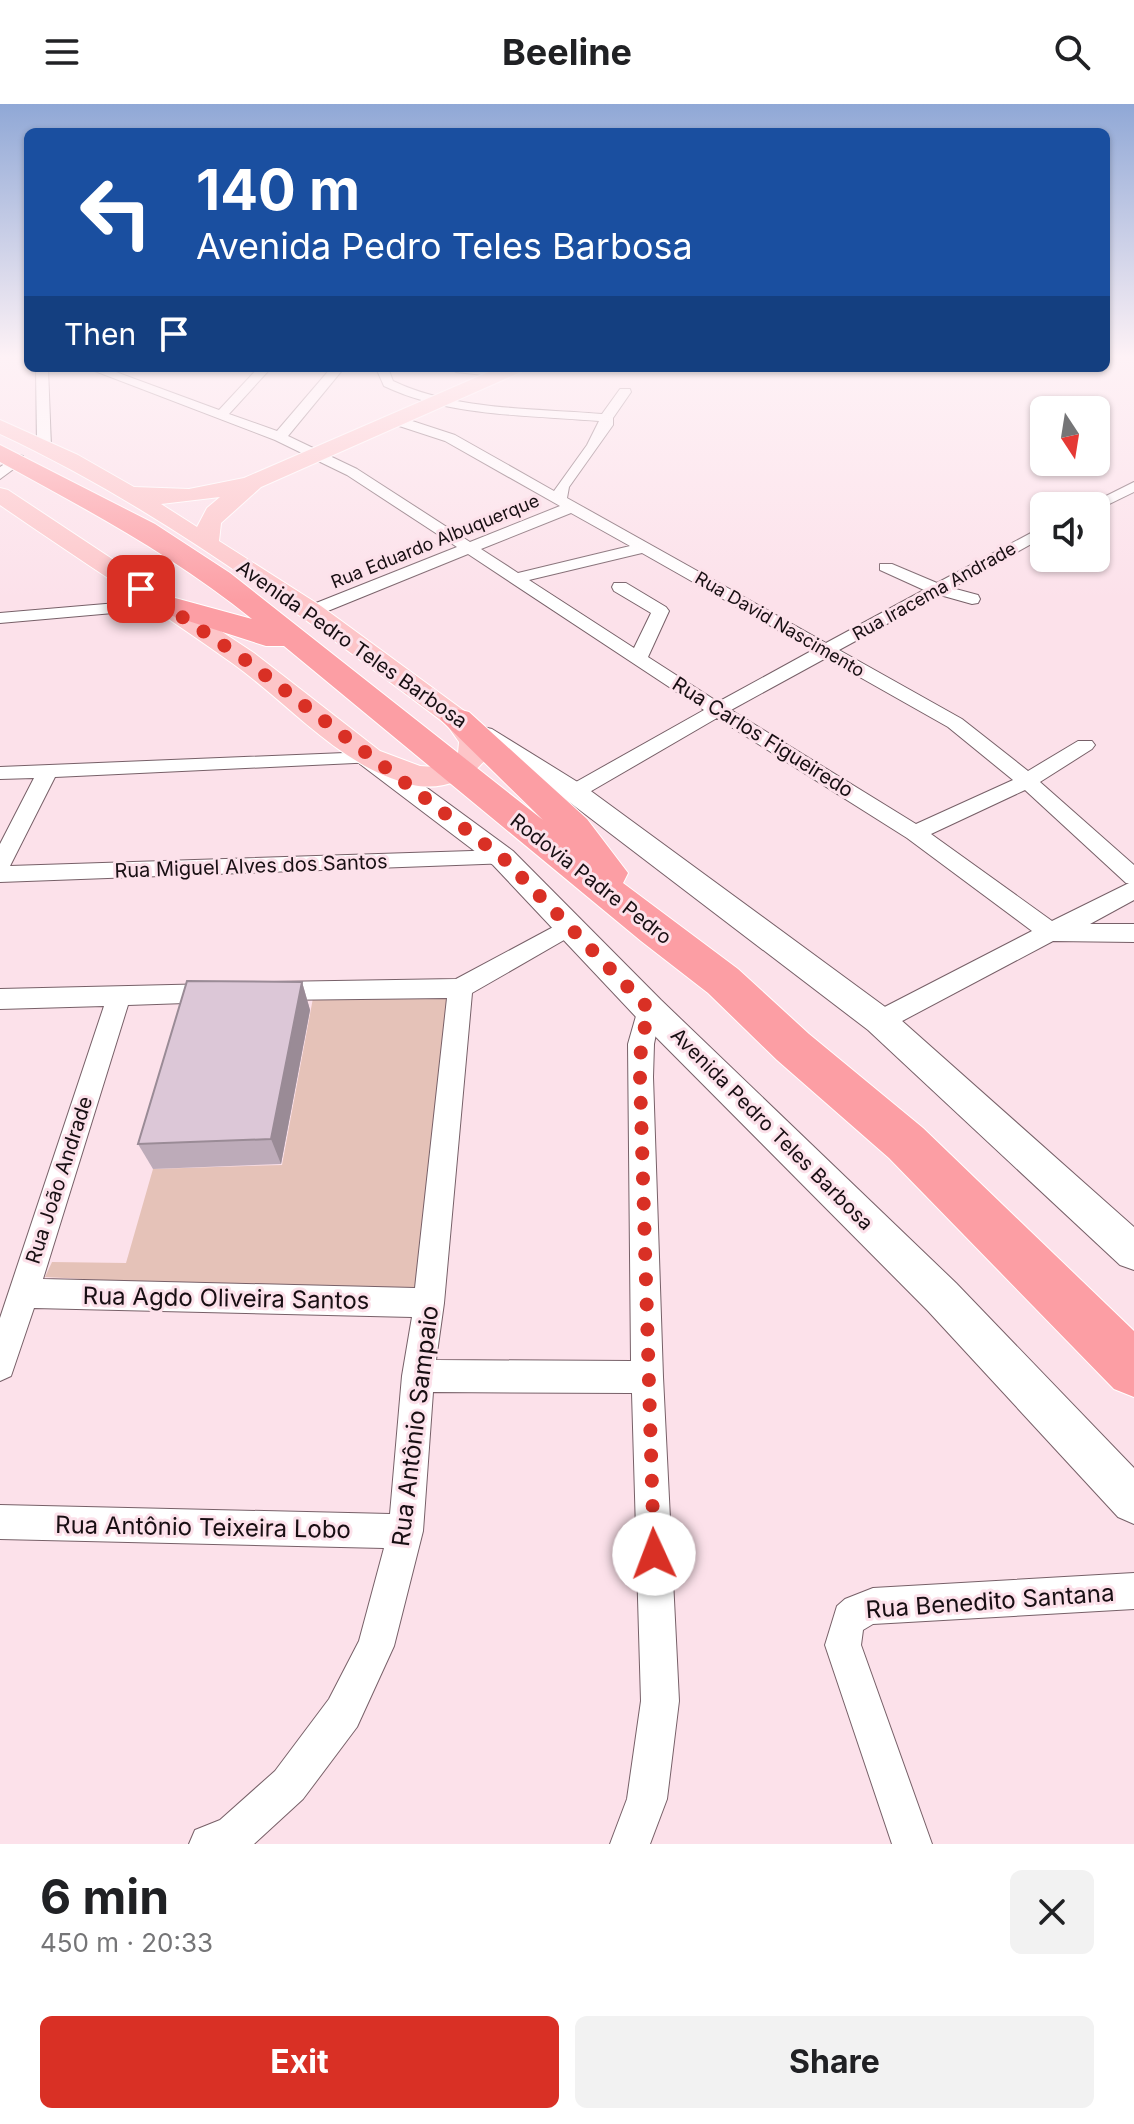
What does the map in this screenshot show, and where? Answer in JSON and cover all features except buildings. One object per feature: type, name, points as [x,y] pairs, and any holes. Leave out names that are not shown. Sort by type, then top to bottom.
[{"type":"highway","name":"Rodovia Padre Pedro","points":[[11,471],[145,530],[208,571],[655,930],[723,981],[793,1047],[906,1143],[1134,1369]]},
{"type":"highway","points":[[164,604],[230,622],[309,651]]},
{"type":"highway","points":[[457,719],[574,828],[655,930]]},
{"type":"main road","points":[[3,437],[11,471]]},
{"type":"main road","points":[[126,491],[173,498],[214,493],[253,482],[356,437]]},
{"type":"main road","name":"Avenida Pedro Teles Barbosa","points":[[11,471],[71,459],[312,611],[457,719]]},
{"type":"main road","name":"Avenida Pedro Teles Barbosa","points":[[11,471],[164,604],[244,659],[369,758]]},
{"type":"main road","points":[[207,544],[209,523],[215,513],[253,482]]},
{"type":"main road","points":[[369,758],[417,776],[436,777],[456,771],[473,756],[474,742],[457,719]]},
{"type":"street","points":[[11,471],[21,437]]},
{"type":"street","name":"Rua Carlos Figueiredo","points":[[280,437],[352,472],[717,710],[915,833],[1050,932]]},
{"type":"street","name":"Rua David Nascimento","points":[[448,437],[955,723],[1027,781],[1134,877]]},
{"type":"street","points":[[565,504],[562,487],[598,437]]},
{"type":"street","points":[[1110,498],[1134,486]]},
{"type":"street","name":"Rua Eduardo Albuquerque","points":[[312,611],[471,549],[565,504]]},
{"type":"street","name":"Rua Iracema Andrade","points":[[574,792],[1030,539]]},
{"type":"street","points":[[517,578],[643,548]]},
{"type":"street","points":[[886,567],[937,589],[972,599]]},
{"type":"street","points":[[620,587],[660,611],[638,658]]},
{"type":"street","points":[[0,618],[164,604]]},
{"type":"street","name":"Avenida Pedro Teles Barbosa","points":[[457,719],[574,792],[880,1021],[1134,1252]]},
{"type":"street","points":[[915,833],[1027,781],[1085,745]]},
{"type":"street","points":[[0,773],[369,758]]},
{"type":"street","name":"Avenida Pedro Teles Barbosa","points":[[369,758],[503,858],[649,1009],[942,1297],[1134,1501]]},
{"type":"street","points":[[0,865],[47,773]]},
{"type":"street","name":"Rua Miguel Alves dos Santos","points":[[0,874],[503,858]]},
{"type":"street","points":[[880,1021],[1134,890]]},
{"type":"street","points":[[0,999],[460,988],[570,926]]},
{"type":"street","points":[[1050,932],[1134,933]]},
{"type":"street","name":"Rua Antônio Sampaio","points":[[209,1844],[232,1837],[289,1785],[343,1713],[376,1646],[406,1531],[418,1376],[429,1303],[460,988]]},
{"type":"street","name":"Rua João Andrade","points":[[0,1365],[119,996]]},
{"type":"street","points":[[630,1844],[647,1799],[660,1701],[647,1377],[640,1077],[641,1044],[649,1009]]},
{"type":"street","name":"Rua Agdo Oliveira Santos","points":[[22,1293],[429,1303]]},
{"type":"street","points":[[418,1376],[647,1377]]},
{"type":"street","name":"Rua Antônio Teixeira Lobo","points":[[0,1522],[246,1530],[406,1531]]},
{"type":"street","name":"Rua Benedito Santana","points":[[912,1844],[843,1645],[846,1623],[854,1611],[873,1606],[1134,1591]]},
{"type":"shaded area","points":[[450,993],[428,1297],[45,1277],[52,1262],[126,1263],[153,1169],[282,1165],[313,998]]},
{"type":"route","points":[[141,589],[244,659],[503,858],[649,1009],[641,1044],[640,1077],[654,1554]]}]
